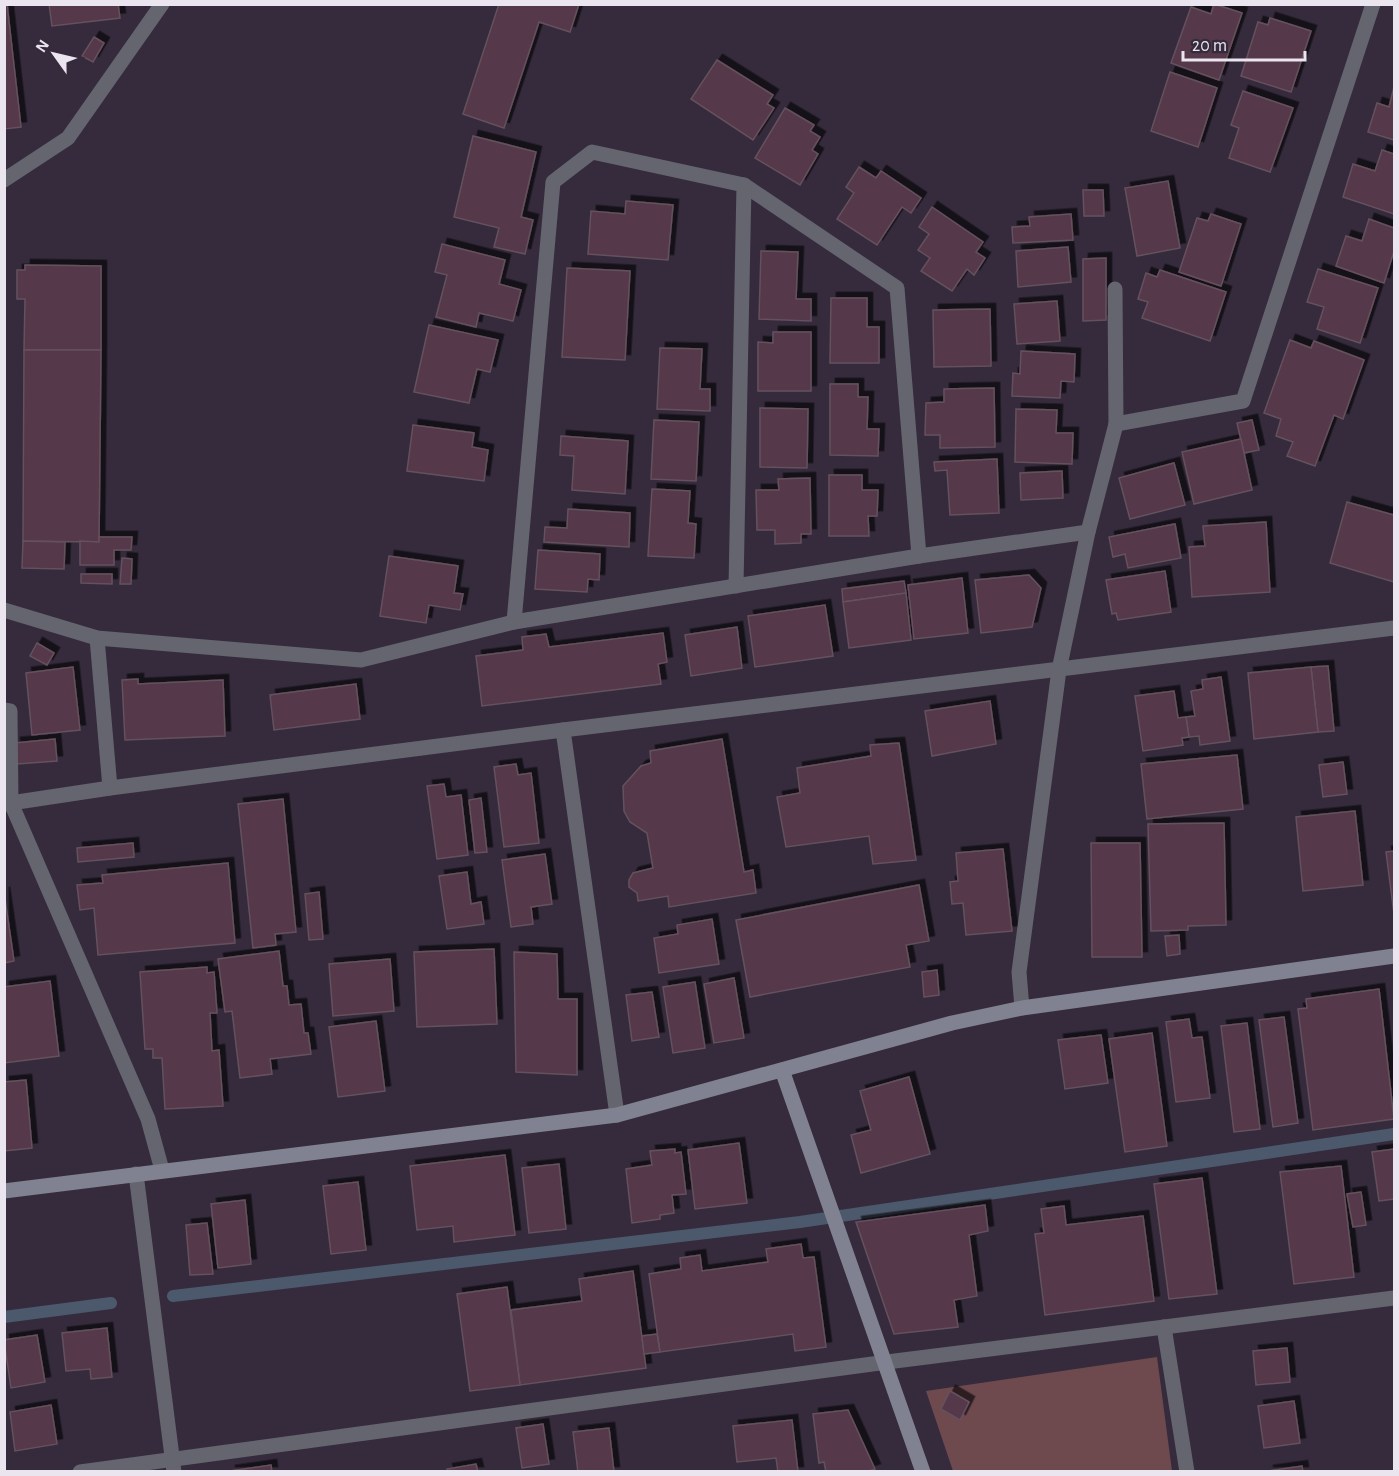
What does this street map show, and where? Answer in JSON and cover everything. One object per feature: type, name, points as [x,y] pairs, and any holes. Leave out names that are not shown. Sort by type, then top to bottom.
[{"type":"street","points":[[4,180],[68,138],[162,4]]},
{"type":"street","points":[[1116,424],[1243,400],[1374,4]]},
{"type":"street","points":[[514,622],[553,182],[592,152],[744,185],[897,288],[919,556]]},
{"type":"street","points":[[736,586],[744,185]]},
{"type":"street","points":[[1022,1008],[1019,972],[1059,670],[1088,532],[1116,424],[1115,289]]},
{"type":"street","points":[[4,610],[98,638],[361,660],[514,622],[919,556],[1088,532]]},
{"type":"street","points":[[8,804],[110,788],[562,730],[1395,628]]},
{"type":"street","points":[[98,638],[110,788]]},
{"type":"street","points":[[4,710],[10,711],[8,804],[148,1119],[162,1170]]},
{"type":"street","points":[[562,730],[617,1115]]},
{"type":"street","points":[[4,1191],[617,1115],[952,1023],[1022,1008],[1395,956]]},
{"type":"street","points":[[782,1070],[887,1362],[923,1472]]},
{"type":"street","points":[[136,1174],[173,1466]]},
{"type":"street","points":[[80,1472],[173,1466],[887,1362],[1395,1298]]},
{"type":"street","points":[[1164,1327],[1187,1472]]},
{"type":"shaded area","points":[[1157,1357],[1172,1471],[953,1471],[926,1391]]},
{"type":"building","points":[[4,4],[7,4],[21,127],[4,129]]},
{"type":"building","points":[[49,4],[118,4],[120,18],[52,26]]},
{"type":"building","points":[[499,4],[579,4],[570,32],[539,22],[504,128],[463,114]]},
{"type":"building","points":[[1214,4],[1242,13],[1219,80],[1171,63],[1191,7],[1211,14]]},
{"type":"building","points":[[1270,18],[1311,31],[1291,92],[1241,76],[1258,22],[1268,25]]},
{"type":"building","points":[[94,37],[104,43],[93,62],[82,56]]},
{"type":"building","points":[[717,60],[773,95],[767,104],[774,108],[753,140],[691,99]]},
{"type":"building","points":[[1170,72],[1217,88],[1198,147],[1151,131]]},
{"type":"building","points":[[1394,87],[1394,140],[1368,132],[1377,103],[1389,107]]},
{"type":"building","points":[[1243,91],[1293,108],[1270,172],[1229,158],[1239,128],[1231,125]]},
{"type":"building","points":[[785,108],[814,125],[810,131],[820,137],[812,150],[818,154],[800,185],[755,158]]},
{"type":"building","points":[[473,136],[536,152],[521,217],[533,220],[525,254],[494,247],[499,228],[454,217]]},
{"type":"building","points":[[1382,150],[1394,154],[1394,214],[1343,197],[1353,164],[1375,171]]},
{"type":"building","points":[[859,167],[876,178],[881,171],[921,198],[911,213],[902,207],[877,245],[837,219],[854,193],[846,187]]},
{"type":"building","points":[[1168,181],[1180,248],[1137,256],[1125,188]]},
{"type":"building","points":[[1083,190],[1103,190],[1104,216],[1084,216]]},
{"type":"building","points":[[626,201],[673,205],[668,260],[588,254],[591,211],[625,214]]},
{"type":"building","points":[[932,207],[983,242],[976,252],[985,258],[974,275],[967,269],[952,291],[921,271],[930,258],[918,250],[929,234],[919,227]]},
{"type":"building","points":[[1071,214],[1073,240],[1013,243],[1012,227],[1030,226],[1029,217]]},
{"type":"building","points":[[1211,214],[1241,224],[1221,286],[1179,272],[1197,218],[1208,221]]},
{"type":"building","points":[[1369,219],[1394,228],[1394,251],[1384,283],[1336,266],[1346,236],[1362,241]]},
{"type":"building","points":[[442,244],[505,260],[499,284],[521,290],[513,321],[479,313],[476,327],[436,317],[447,275],[435,272]]},
{"type":"building","points":[[1068,247],[1071,282],[1018,287],[1016,251]]},
{"type":"building","points":[[761,251],[798,252],[796,299],[811,299],[811,321],[759,319]]},
{"type":"building","points":[[1106,258],[1106,320],[1083,321],[1083,259]]},
{"type":"building","points":[[25,265],[101,266],[101,350],[24,350],[25,299],[17,299],[17,270],[25,270]]},
{"type":"building","points":[[567,268],[630,271],[625,360],[562,357]]},
{"type":"building","points":[[1318,269],[1378,288],[1360,343],[1317,329],[1324,307],[1307,302]]},
{"type":"building","points":[[1160,270],[1226,292],[1210,341],[1142,318],[1148,302],[1138,299],[1146,273],[1157,277]]},
{"type":"building","points":[[831,298],[867,298],[867,327],[879,327],[879,363],[830,363]]},
{"type":"building","points":[[1057,301],[1060,341],[1017,344],[1014,304]]},
{"type":"building","points":[[990,309],[991,366],[934,367],[933,310]]},
{"type":"building","points":[[429,325],[498,340],[490,372],[477,369],[469,403],[414,392]]},
{"type":"building","points":[[773,332],[811,332],[811,391],[758,391],[758,342],[773,343]]},
{"type":"building","points":[[1290,340],[1311,348],[1314,341],[1364,360],[1343,419],[1334,415],[1315,466],[1287,456],[1293,442],[1276,436],[1281,419],[1264,413]]},
{"type":"building","points":[[660,348],[702,349],[700,389],[710,389],[710,411],[657,409]]},
{"type":"building","points":[[24,350],[101,350],[99,542],[23,541]]},
{"type":"building","points":[[1021,351],[1075,354],[1074,382],[1061,381],[1060,398],[1012,396],[1013,373],[1020,374]]},
{"type":"building","points":[[830,384],[858,384],[858,397],[868,397],[867,429],[879,429],[878,456],[830,455]]},
{"type":"building","points":[[994,388],[995,447],[940,448],[940,435],[925,435],[926,403],[944,402],[944,389]]},
{"type":"building","points":[[760,408],[808,409],[807,468],[760,467]]},
{"type":"building","points":[[1016,409],[1057,410],[1056,433],[1073,433],[1072,464],[1015,462]]},
{"type":"building","points":[[654,420],[699,422],[696,481],[651,479]]},
{"type":"building","points":[[1252,420],[1259,450],[1244,453],[1237,423]]},
{"type":"building","points":[[413,425],[474,433],[472,447],[488,450],[484,481],[407,471]]},
{"type":"building","points":[[561,436],[628,441],[625,494],[572,490],[574,456],[560,455]]},
{"type":"building","points":[[1241,439],[1252,490],[1194,504],[1182,452]]},
{"type":"building","points":[[997,459],[999,513],[950,515],[947,470],[935,471],[934,462]]},
{"type":"building","points":[[1174,463],[1185,505],[1130,519],[1119,478]]},
{"type":"building","points":[[1062,471],[1063,498],[1021,500],[1020,473]]},
{"type":"building","points":[[829,475],[862,475],[862,490],[878,490],[877,516],[868,516],[869,536],[829,536]]},
{"type":"building","points":[[810,478],[811,534],[801,534],[801,543],[775,544],[775,530],[757,530],[756,490],[779,490],[778,479]]},
{"type":"building","points":[[652,489],[690,491],[688,523],[696,524],[694,558],[648,556]]},
{"type":"building","points":[[1347,502],[1394,515],[1394,582],[1330,563]]},
{"type":"building","points":[[568,509],[630,513],[629,547],[544,542],[545,527],[567,528]]},
{"type":"building","points":[[1266,522],[1270,592],[1192,597],[1189,547],[1205,546],[1203,526]]},
{"type":"building","points":[[1175,524],[1181,558],[1128,568],[1125,554],[1113,557],[1109,537]]},
{"type":"building","points":[[99,537],[132,537],[131,550],[114,550],[114,565],[80,565],[80,541],[99,542]]},
{"type":"building","points":[[23,541],[65,542],[64,569],[22,568]]},
{"type":"building","points":[[538,550],[600,554],[599,580],[588,579],[587,592],[535,589]]},
{"type":"building","points":[[389,556],[458,566],[454,593],[463,594],[460,610],[429,605],[426,623],[380,616]]},
{"type":"building","points":[[122,558],[132,559],[131,584],[120,584]]},
{"type":"building","points":[[1165,571],[1171,612],[1118,620],[1116,613],[1112,614],[1106,580]]},
{"type":"building","points":[[81,574],[112,574],[112,584],[81,583]]},
{"type":"building","points":[[1029,575],[1041,588],[1032,627],[981,633],[975,580]]},
{"type":"building","points":[[962,578],[968,633],[914,639],[908,585]]},
{"type":"building","points":[[904,581],[906,593],[843,602],[842,589]]},
{"type":"building","points":[[906,593],[911,640],[849,648],[843,602]]},
{"type":"building","points":[[825,605],[833,656],[755,667],[748,616]]},
{"type":"building","points":[[737,627],[742,668],[691,676],[685,635]]},
{"type":"building","points":[[663,633],[667,662],[658,664],[661,684],[482,706],[476,656],[523,650],[522,637],[546,634],[549,647]]},
{"type":"building","points":[[37,643],[54,653],[47,665],[30,656]]},
{"type":"building","points":[[1328,666],[1334,731],[1318,732],[1311,667]]},
{"type":"building","points":[[73,667],[80,730],[32,735],[26,673]]},
{"type":"building","points":[[1311,667],[1318,732],[1254,739],[1248,673]]},
{"type":"building","points":[[1221,677],[1230,741],[1200,745],[1199,736],[1189,737],[1186,717],[1195,716],[1191,691],[1203,689],[1202,680]]},
{"type":"building","points":[[138,679],[138,684],[223,680],[225,736],[125,740],[122,680]]},
{"type":"building","points":[[356,684],[360,719],[274,730],[270,695]]},
{"type":"building","points":[[1174,691],[1178,718],[1186,717],[1189,737],[1182,738],[1183,745],[1143,751],[1135,696]]},
{"type":"building","points":[[990,701],[996,744],[932,756],[925,711]]},
{"type":"building","points":[[55,739],[57,761],[17,764],[15,743]]},
{"type":"building","points":[[722,739],[744,872],[753,870],[756,893],[669,907],[668,896],[638,901],[637,893],[629,887],[629,880],[633,873],[653,868],[647,833],[630,822],[624,811],[623,786],[641,766],[651,763],[650,751]]},
{"type":"building","points":[[899,743],[916,860],[873,864],[869,836],[786,847],[777,797],[800,793],[797,768],[871,756],[870,745]]},
{"type":"building","points":[[1237,755],[1243,809],[1147,819],[1141,764]]},
{"type":"building","points":[[1343,762],[1347,794],[1323,797],[1319,765]]},
{"type":"building","points":[[516,764],[518,775],[531,773],[539,843],[504,847],[494,767]]},
{"type":"building","points":[[444,784],[446,797],[461,795],[468,855],[437,859],[427,786]]},
{"type":"building","points":[[481,798],[487,852],[475,853],[469,800]]},
{"type":"building","points":[[283,799],[296,932],[275,934],[276,945],[253,948],[238,804]]},
{"type":"building","points":[[1355,811],[1363,885],[1303,891],[1296,817]]},
{"type":"building","points":[[1224,823],[1226,925],[1188,926],[1188,930],[1151,931],[1148,824]]},
{"type":"building","points":[[133,843],[134,857],[78,862],[77,848]]},
{"type":"building","points":[[1091,843],[1140,843],[1142,957],[1092,957]]},
{"type":"building","points":[[1003,849],[1012,931],[966,935],[963,903],[952,904],[950,882],[958,881],[956,853]]},
{"type":"building","points":[[1394,851],[1394,914],[1386,852]]},
{"type":"building","points":[[545,854],[552,904],[531,907],[533,924],[511,927],[502,860]]},
{"type":"building","points":[[228,863],[235,943],[98,955],[94,908],[80,910],[77,885],[103,883],[102,875]]},
{"type":"building","points":[[467,872],[471,904],[481,902],[484,924],[447,929],[439,876]]},
{"type":"building","points":[[919,885],[929,941],[906,945],[910,967],[750,997],[736,920]]},
{"type":"building","points":[[4,892],[14,961],[4,963]]},
{"type":"building","points":[[319,892],[323,939],[309,940],[305,894]]},
{"type":"building","points":[[712,919],[719,964],[659,973],[654,938],[678,934],[677,925]]},
{"type":"building","points":[[1179,935],[1180,954],[1167,956],[1165,936]]},
{"type":"building","points":[[494,949],[497,1024],[417,1027],[414,952]]},
{"type":"building","points":[[279,951],[283,986],[287,986],[289,1005],[301,1004],[304,1033],[308,1033],[311,1054],[270,1059],[272,1074],[240,1078],[232,1011],[225,1012],[218,959]]},
{"type":"building","points":[[514,952],[557,954],[558,999],[577,999],[577,1075],[516,1072]]},
{"type":"building","points":[[390,959],[394,1011],[333,1016],[329,964]]},
{"type":"building","points":[[207,967],[207,973],[214,972],[217,1013],[210,1013],[212,1051],[219,1050],[223,1106],[165,1109],[162,1058],[153,1058],[153,1049],[145,1049],[140,972]]},
{"type":"building","points":[[937,970],[939,995],[924,997],[922,972]]},
{"type":"building","points":[[734,978],[744,1038],[714,1043],[704,984]]},
{"type":"building","points":[[50,981],[59,1056],[4,1063],[4,987]]},
{"type":"building","points":[[695,982],[705,1048],[673,1053],[663,987]]},
{"type":"building","points":[[1379,989],[1394,1119],[1313,1130],[1298,1009],[1307,1008],[1306,999]]},
{"type":"building","points":[[652,992],[659,1037],[632,1041],[626,995]]},
{"type":"building","points":[[1284,1017],[1298,1123],[1273,1127],[1259,1020]]},
{"type":"building","points":[[1189,1019],[1192,1038],[1202,1037],[1210,1098],[1176,1102],[1166,1022]]},
{"type":"building","points":[[376,1021],[385,1091],[338,1097],[329,1027]]},
{"type":"building","points":[[1247,1023],[1260,1129],[1234,1132],[1221,1026]]},
{"type":"building","points":[[1152,1033],[1167,1146],[1125,1152],[1109,1039]]},
{"type":"building","points":[[1101,1035],[1108,1083],[1065,1089],[1058,1040]]},
{"type":"building","points":[[909,1077],[930,1154],[861,1173],[851,1135],[871,1130],[860,1091]]},
{"type":"building","points":[[26,1080],[32,1148],[4,1151],[4,1082]]},
{"type":"building","points":[[739,1143],[747,1203],[695,1209],[688,1150]]},
{"type":"building","points":[[675,1149],[675,1153],[681,1152],[686,1194],[672,1195],[674,1213],[660,1215],[660,1219],[632,1223],[626,1169],[652,1165],[650,1151]]},
{"type":"building","points":[[1394,1149],[1394,1199],[1379,1201],[1372,1152]]},
{"type":"building","points":[[505,1155],[515,1235],[454,1242],[453,1226],[417,1230],[410,1166]]},
{"type":"building","points":[[559,1164],[566,1229],[529,1233],[522,1168]]},
{"type":"building","points":[[1341,1166],[1354,1277],[1294,1284],[1280,1172]]},
{"type":"building","points":[[1202,1178],[1217,1294],[1169,1299],[1154,1184]]},
{"type":"building","points":[[358,1182],[366,1250],[331,1254],[323,1186]]},
{"type":"building","points":[[1361,1192],[1366,1225],[1353,1227],[1347,1194]]},
{"type":"building","points":[[245,1200],[251,1264],[218,1268],[211,1204]]},
{"type":"building","points":[[985,1205],[988,1231],[969,1235],[977,1296],[954,1300],[958,1327],[894,1334],[856,1222]]},
{"type":"building","points":[[1064,1206],[1066,1225],[1143,1216],[1154,1301],[1045,1315],[1035,1234],[1044,1233],[1041,1209]]},
{"type":"building","points":[[207,1223],[213,1274],[190,1275],[186,1225]]},
{"type":"building","points":[[801,1244],[803,1258],[814,1257],[826,1347],[795,1351],[793,1334],[660,1352],[649,1274],[681,1269],[680,1258],[700,1255],[702,1271],[768,1262],[766,1249]]},
{"type":"building","points":[[633,1271],[646,1368],[520,1385],[511,1310],[582,1301],[579,1279]]},
{"type":"building","points":[[507,1287],[520,1385],[470,1391],[457,1294]]},
{"type":"building","points":[[107,1328],[112,1377],[91,1379],[90,1369],[66,1371],[62,1333]]},
{"type":"building","points":[[657,1334],[660,1352],[644,1354],[642,1336]]},
{"type":"building","points":[[37,1335],[45,1382],[11,1388],[4,1340]]},
{"type":"building","points":[[1287,1348],[1290,1382],[1256,1385],[1253,1351]]},
{"type":"building","points":[[950,1391],[969,1402],[960,1420],[941,1409]]},
{"type":"building","points":[[1294,1401],[1300,1443],[1264,1448],[1258,1406]]},
{"type":"building","points":[[51,1405],[57,1444],[15,1451],[10,1412]]},
{"type":"building","points":[[848,1410],[875,1469],[866,1472],[826,1472],[824,1462],[819,1463],[813,1414]]},
{"type":"building","points":[[792,1420],[798,1472],[778,1472],[776,1458],[737,1462],[733,1426]]},
{"type":"building","points":[[543,1424],[549,1464],[522,1468],[516,1428]]},
{"type":"building","points":[[609,1428],[614,1472],[578,1472],[573,1432]]},
{"type":"building","points":[[476,1464],[478,1472],[448,1472],[447,1469]]},
{"type":"building","points":[[271,1465],[272,1472],[230,1472],[230,1471]]},
{"type":"building","points":[[1302,1466],[1303,1472],[1268,1472],[1268,1471]]},
{"type":"waterway","points":[[173,1296],[800,1222],[1394,1134]]},
{"type":"waterway","points":[[4,1317],[111,1303]]}]
